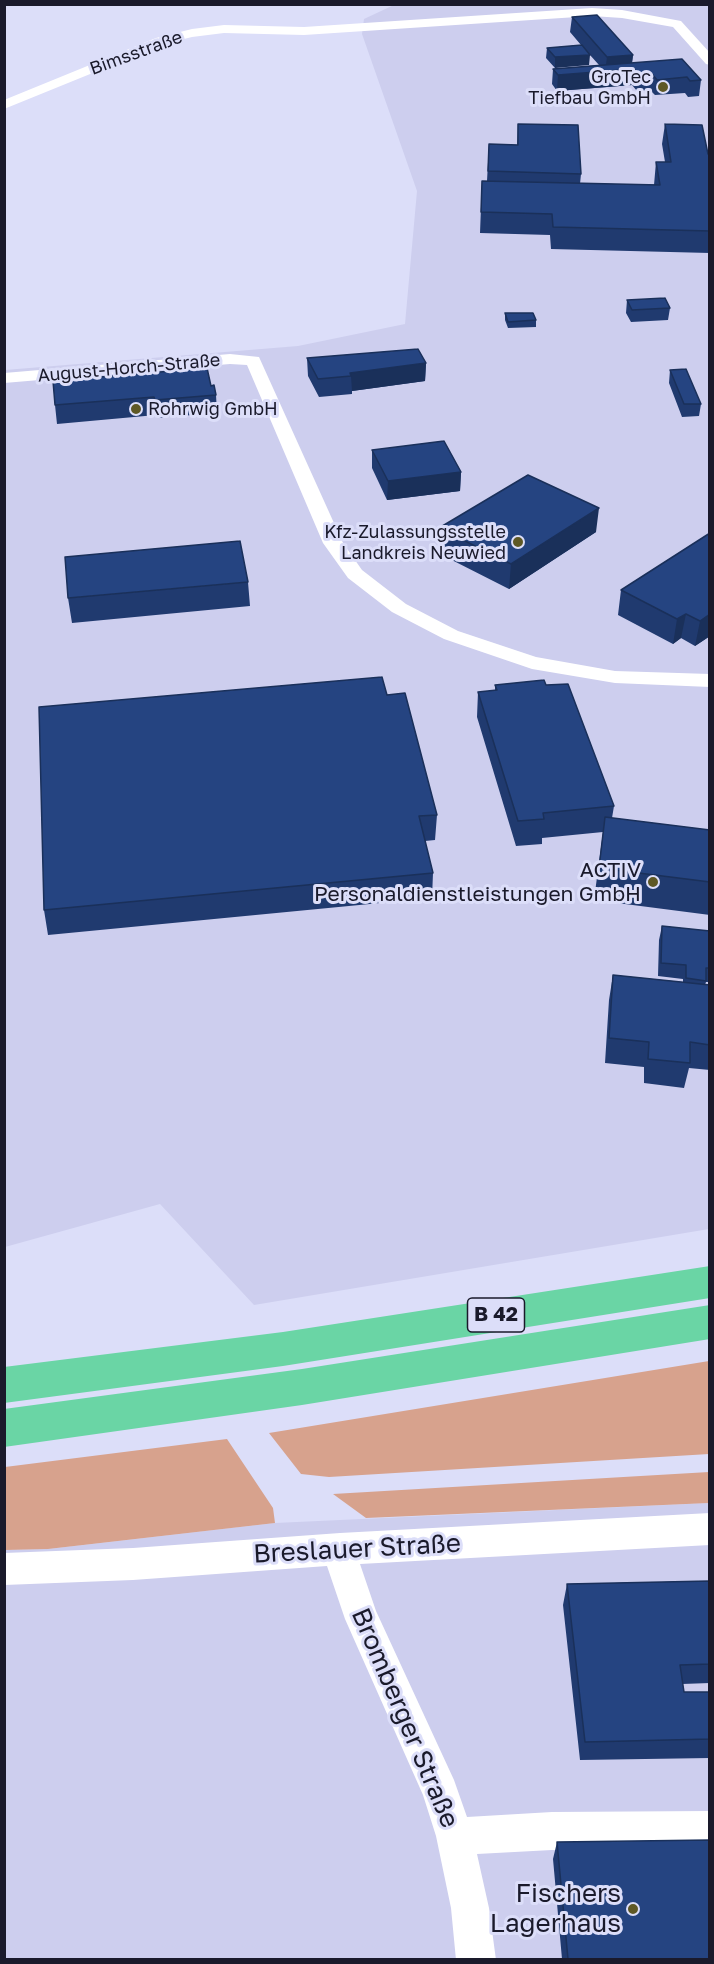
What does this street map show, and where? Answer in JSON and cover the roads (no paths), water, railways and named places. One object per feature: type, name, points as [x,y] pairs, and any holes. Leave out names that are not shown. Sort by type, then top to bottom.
[{"type":"highway","name":"B 42","points":[[4,1385],[283,1349],[710,1282]]},
{"type":"highway","name":"B 42","points":[[4,1428],[302,1387],[710,1322]]},
{"type":"street","points":[[345,27],[399,11]]},
{"type":"street","points":[[345,27],[484,15],[526,18],[592,12],[666,20],[677,24],[710,61]]},
{"type":"street","name":"Bimsstraße","points":[[4,105],[160,41],[192,33],[224,29],[304,30],[345,27]]},
{"type":"street","name":"August-Horch-Straße","points":[[4,378],[230,359],[253,361],[333,543],[355,574],[399,608],[451,635],[532,663],[615,677],[710,681]]},
{"type":"street","name":"Breslauer Straße","points":[[4,1569],[133,1564],[340,1549],[710,1529]]},
{"type":"street","name":"Bromberger Straße","points":[[340,1549],[346,1575],[360,1613],[437,1782],[455,1836],[470,1908],[477,1959]]},
{"type":"street","points":[[455,1836],[552,1831],[710,1830]]},
{"type":"place","name":"GroTec Tiefbau GmbH","points":[[663,87]]},
{"type":"place","name":"Rohrwig GmbH","points":[[136,409]]},
{"type":"place","name":"Kfz-Zulassungsstelle Landkreis Neuwied","points":[[518,542]]},
{"type":"place","name":"ACTIV Personaldienstleistungen GmbH","points":[[653,882]]},
{"type":"place","name":"Fischers Lagerhaus","points":[[633,1909]]}]
